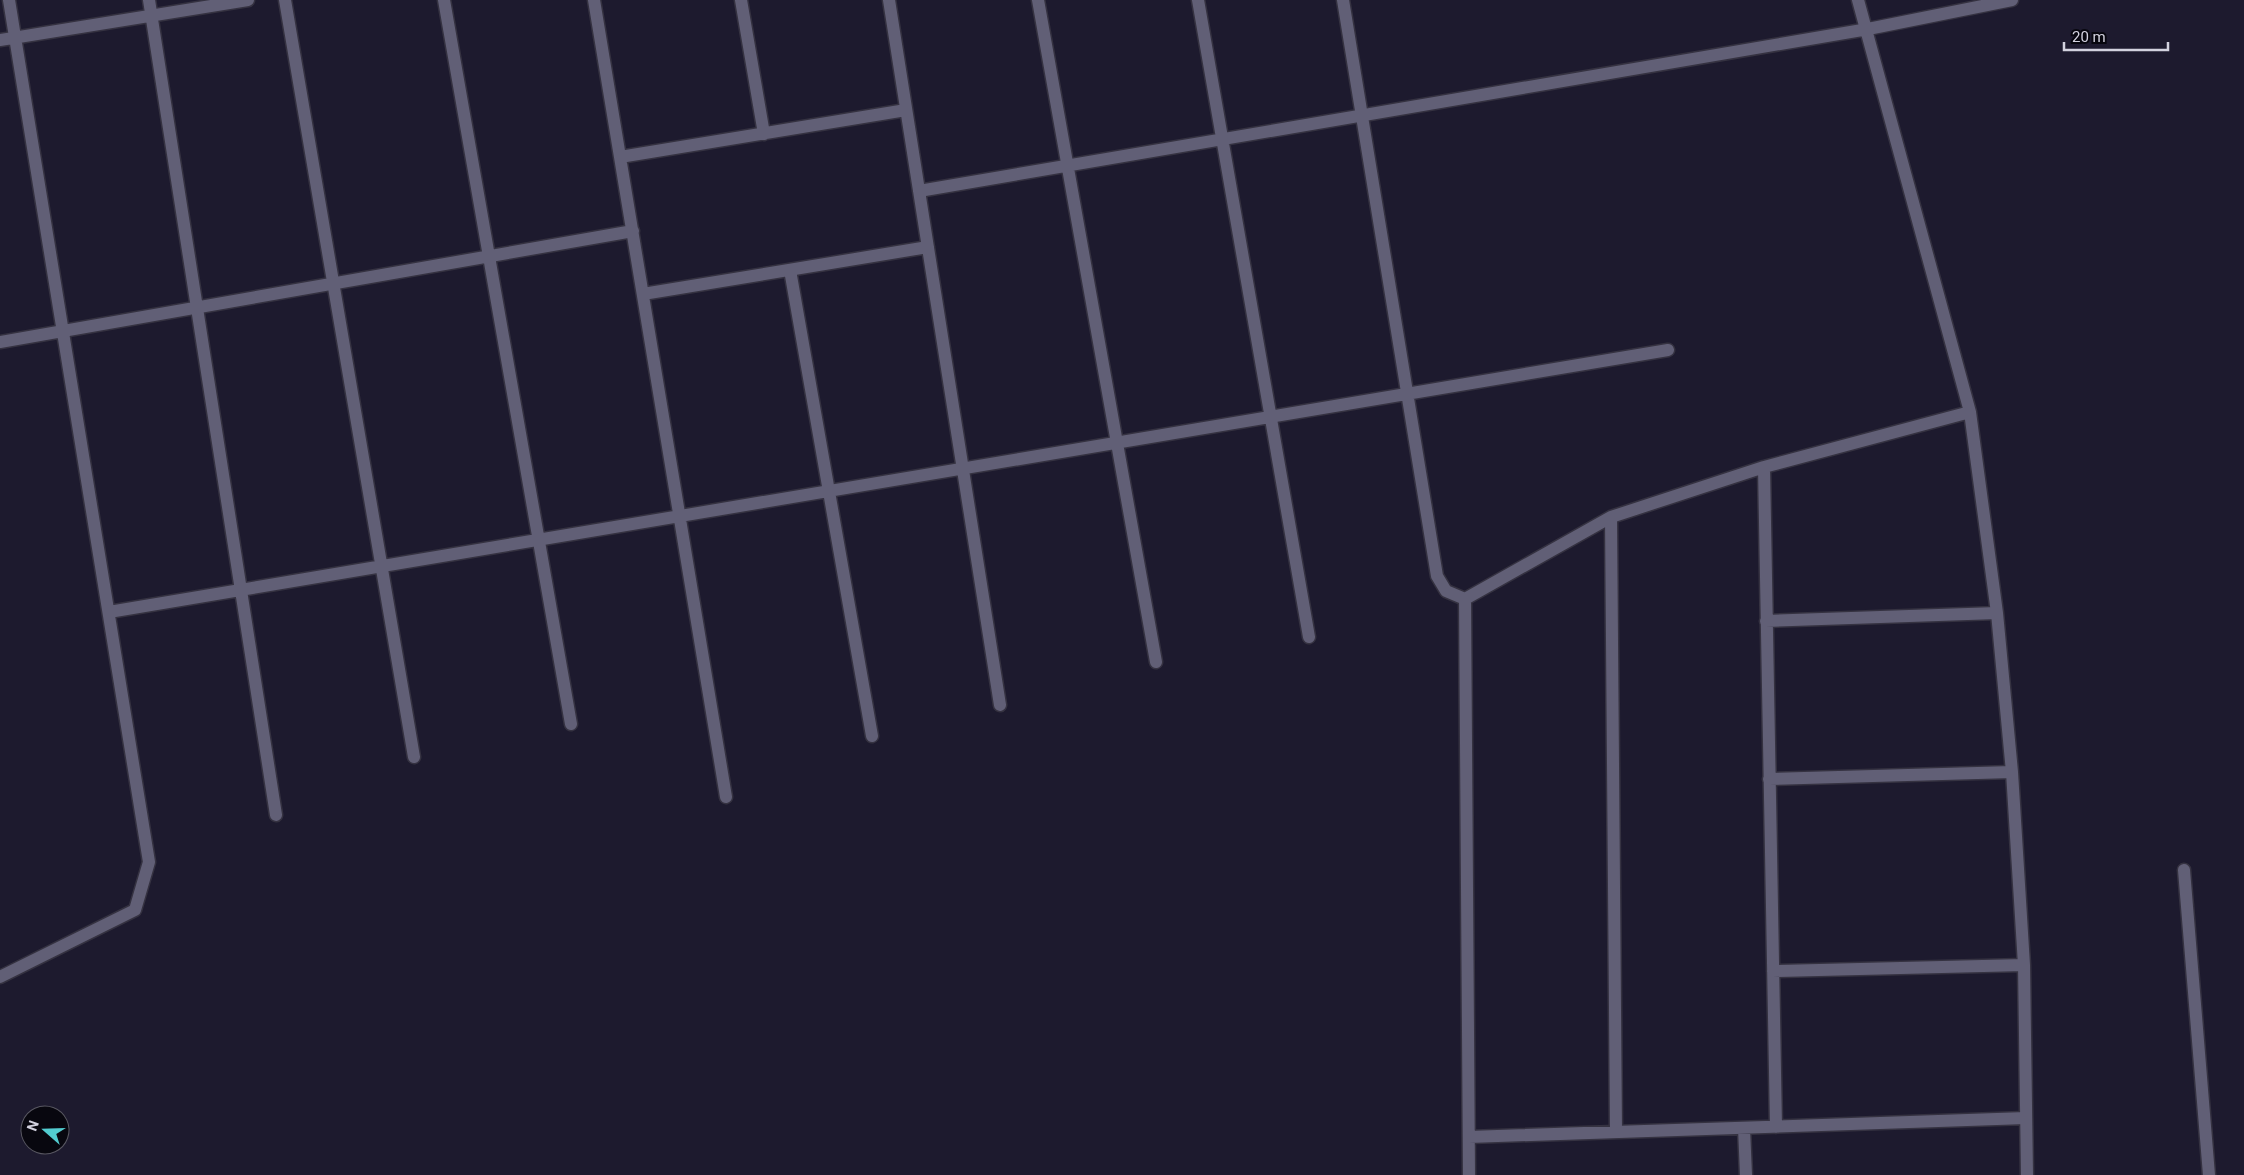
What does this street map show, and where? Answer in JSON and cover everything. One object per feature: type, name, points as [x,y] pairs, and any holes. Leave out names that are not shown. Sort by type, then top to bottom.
[{"type":"street","points":[[0,977],[135,910],[149,862],[9,0]]},
{"type":"street","points":[[149,0],[276,815]]},
{"type":"street","points":[[0,40],[248,0]]},
{"type":"street","points":[[285,0],[414,757]]},
{"type":"street","points":[[444,0],[571,724]]},
{"type":"street","points":[[594,0],[726,797]]},
{"type":"street","points":[[741,0],[764,134]]},
{"type":"street","points":[[889,0],[1000,705]]},
{"type":"street","points":[[1038,0],[1156,662]]},
{"type":"street","points":[[1198,0],[1309,637]]},
{"type":"street","points":[[1343,0],[1437,576],[1446,591],[1465,599]]},
{"type":"street","points":[[1858,0],[1868,29],[1970,412],[1997,613],[2012,772],[2024,965],[2027,1175]]},
{"type":"street","points":[[919,191],[1868,29],[2012,0]]},
{"type":"street","points":[[620,157],[906,110]]},
{"type":"street","points":[[0,342],[632,231]]},
{"type":"street","points":[[643,294],[928,247]]},
{"type":"street","points":[[790,270],[872,736]]},
{"type":"street","points":[[109,612],[1668,350]]},
{"type":"street","points":[[1465,599],[1611,517],[1764,467],[1970,412]]},
{"type":"street","points":[[1764,467],[1776,1127]]},
{"type":"street","points":[[1611,517],[1616,1132]]},
{"type":"street","points":[[1465,599],[1469,1175]]},
{"type":"street","points":[[1766,621],[1997,613]]},
{"type":"street","points":[[1769,779],[2012,772]]},
{"type":"street","points":[[2184,870],[2210,1175]]},
{"type":"street","points":[[1773,971],[2024,965]]},
{"type":"street","points":[[1469,1137],[2026,1118]]},
{"type":"street","points":[[1744,1128],[1746,1175]]}]
